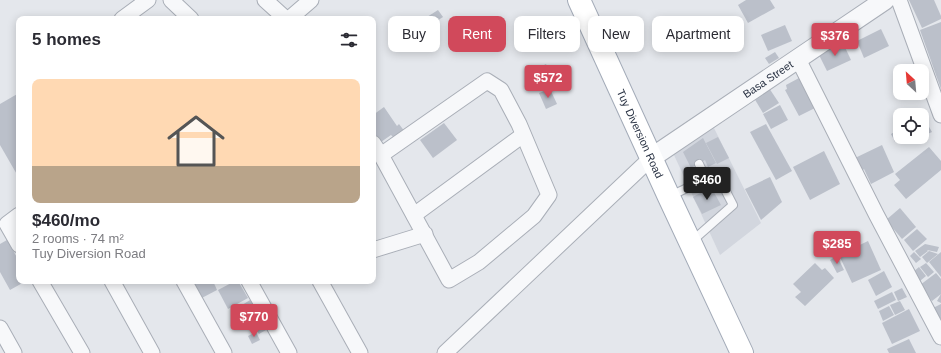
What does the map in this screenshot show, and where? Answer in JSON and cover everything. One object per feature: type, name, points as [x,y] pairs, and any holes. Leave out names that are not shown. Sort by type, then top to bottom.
[{"type":"main road","name":"Tuy Diversion Road","points":[[579,0],[742,353]]},
{"type":"street","points":[[126,16],[148,0]]},
{"type":"street","points":[[171,0],[188,16]]},
{"type":"street","points":[[265,0],[284,16]]},
{"type":"street","points":[[291,16],[311,0]]},
{"type":"street","name":"Basa Street","points":[[651,158],[686,138],[885,0]]},
{"type":"street","points":[[899,0],[941,115]]},
{"type":"street","points":[[798,59],[876,214],[941,338]]},
{"type":"street","points":[[487,81],[501,90],[523,135],[549,195],[534,216],[479,262],[449,280],[377,148],[487,81]]},
{"type":"street","points":[[414,215],[523,135]]},
{"type":"street","points":[[445,353],[651,158]]},
{"type":"street","points":[[16,217],[7,224],[16,240]]},
{"type":"street","points":[[376,249],[425,234]]},
{"type":"street","points":[[42,284],[82,353]]},
{"type":"street","points":[[114,284],[152,353]]},
{"type":"street","points":[[186,284],[224,353]]},
{"type":"street","points":[[251,284],[289,353]]},
{"type":"street","points":[[322,284],[360,353]]},
{"type":"street","points":[[0,328],[14,353]]},
{"type":"lane","points":[[699,164],[706,179]]},
{"type":"lane","points":[[669,197],[717,174],[733,205],[690,242]]},
{"type":"shaded area","points":[[714,128],[761,223],[720,255],[674,155]]},
{"type":"building","points":[[746,0],[770,0],[775,8],[748,23],[738,5]]},
{"type":"building","points":[[909,0],[934,0],[941,19],[922,28]]},
{"type":"building","points":[[438,10],[443,17],[440,19],[440,16],[429,16]]},
{"type":"building","points":[[941,22],[941,89],[920,30]]},
{"type":"building","points":[[785,25],[792,41],[768,51],[761,35]]},
{"type":"building","points":[[881,29],[889,46],[864,58],[857,41]]},
{"type":"building","points":[[843,43],[851,60],[827,71],[819,55]]},
{"type":"building","points":[[775,52],[779,58],[769,64],[765,58]]},
{"type":"building","points":[[546,64],[551,74],[547,75],[552,86],[539,91],[530,72]]},
{"type":"building","points":[[799,78],[817,107],[799,116],[785,90],[787,89],[786,85]]},
{"type":"building","points":[[769,88],[779,103],[763,113],[754,98]]},
{"type":"building","points":[[550,89],[557,104],[546,109],[539,93]]},
{"type":"building","points":[[16,95],[16,173],[0,145],[0,104]]},
{"type":"building","points":[[780,105],[788,120],[771,129],[763,114]]},
{"type":"building","points":[[384,107],[397,126],[399,124],[405,132],[395,139],[391,135],[381,142],[376,135],[376,113]]},
{"type":"building","points":[[444,123],[457,140],[433,158],[420,140]]},
{"type":"building","points":[[766,124],[792,171],[776,180],[750,132]]},
{"type":"building","points":[[718,137],[729,158],[717,164],[706,143]]},
{"type":"building","points":[[703,138],[716,163],[708,167],[705,160],[691,168],[683,152]]},
{"type":"building","points":[[882,145],[894,172],[871,184],[864,169],[862,171],[855,158]]},
{"type":"building","points":[[929,147],[941,161],[941,170],[906,199],[894,185],[900,180],[895,174]]},
{"type":"building","points":[[824,151],[840,184],[810,200],[793,167]]},
{"type":"building","points":[[770,177],[782,202],[761,220],[745,189]]},
{"type":"building","points":[[711,187],[721,205],[702,214],[693,197]]},
{"type":"building","points":[[900,208],[916,227],[902,239],[886,220]]},
{"type":"building","points":[[917,229],[927,239],[913,251],[904,240]]},
{"type":"building","points":[[7,240],[16,256],[16,284],[21,284],[10,290],[0,272],[0,244]]},
{"type":"building","points":[[868,241],[881,270],[852,283],[839,255]]},
{"type":"building","points":[[925,244],[939,247],[937,252],[927,250],[928,251],[920,257],[915,251]]},
{"type":"building","points":[[929,251],[938,254],[927,263],[922,257]]},
{"type":"building","points":[[914,252],[921,259],[916,263],[910,256]]},
{"type":"building","points":[[941,252],[941,277],[929,262]]},
{"type":"building","points":[[837,256],[844,270],[837,273],[830,260]]},
{"type":"building","points":[[815,263],[822,270],[825,268],[834,278],[805,306],[795,297],[801,292],[793,284]]},
{"type":"building","points":[[926,263],[934,272],[928,277],[920,267]]},
{"type":"building","points":[[919,267],[926,276],[920,281],[913,272]]},
{"type":"building","points":[[884,271],[892,287],[876,296],[868,280]]},
{"type":"building","points":[[936,273],[941,279],[941,294],[932,301],[920,285]]},
{"type":"building","points":[[190,284],[214,284],[217,290],[198,300]]},
{"type":"building","points":[[229,284],[240,284],[248,298],[228,309],[218,290]]},
{"type":"building","points":[[902,288],[907,297],[898,301],[894,292]]},
{"type":"building","points":[[892,292],[896,300],[878,309],[874,301]]},
{"type":"building","points":[[941,294],[941,303],[937,301]]},
{"type":"building","points":[[250,300],[261,318],[241,329],[231,312]]},
{"type":"building","points":[[900,301],[905,310],[895,315],[890,305]]},
{"type":"building","points":[[941,304],[941,318],[939,319],[933,308]]},
{"type":"building","points":[[889,306],[894,315],[883,321],[879,311]]},
{"type":"building","points":[[909,309],[920,331],[892,344],[882,323]]},
{"type":"building","points":[[260,319],[266,330],[259,334],[257,331],[255,332],[252,326],[254,325],[253,323]]},
{"type":"building","points":[[256,332],[260,340],[252,344],[248,336]]},
{"type":"building","points":[[909,339],[916,353],[889,353],[887,349]]}]
